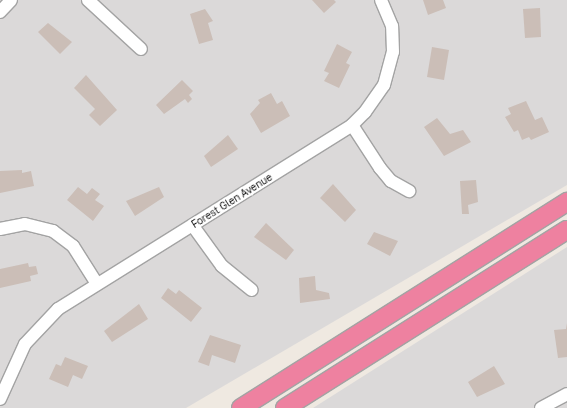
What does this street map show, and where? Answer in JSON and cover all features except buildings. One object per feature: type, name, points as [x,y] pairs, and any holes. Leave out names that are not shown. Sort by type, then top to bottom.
[{"type":"highway","points":[[498,246],[567,197]]},
{"type":"highway","points":[[241,408],[567,202]]},
{"type":"highway","points":[[285,408],[567,230]]},
{"type":"street","points":[[0,12],[12,0]]},
{"type":"street","points":[[88,0],[141,49]]},
{"type":"street","name":"Forest Glen Avenue","points":[[0,399],[34,331],[58,309],[193,226],[352,125],[375,99],[390,68],[393,32],[381,0]]},
{"type":"street","points":[[352,125],[380,168],[391,181],[409,192]]},
{"type":"street","points":[[0,229],[25,224],[53,231],[73,246],[97,284]]},
{"type":"street","points":[[193,226],[222,266],[252,290]]},
{"type":"street","points":[[541,408],[567,394]]},
{"type":"shaded area","points":[[0,0],[567,0],[567,185],[186,408],[0,408]]},
{"type":"shaded area","points":[[567,247],[567,408],[313,408]]}]
